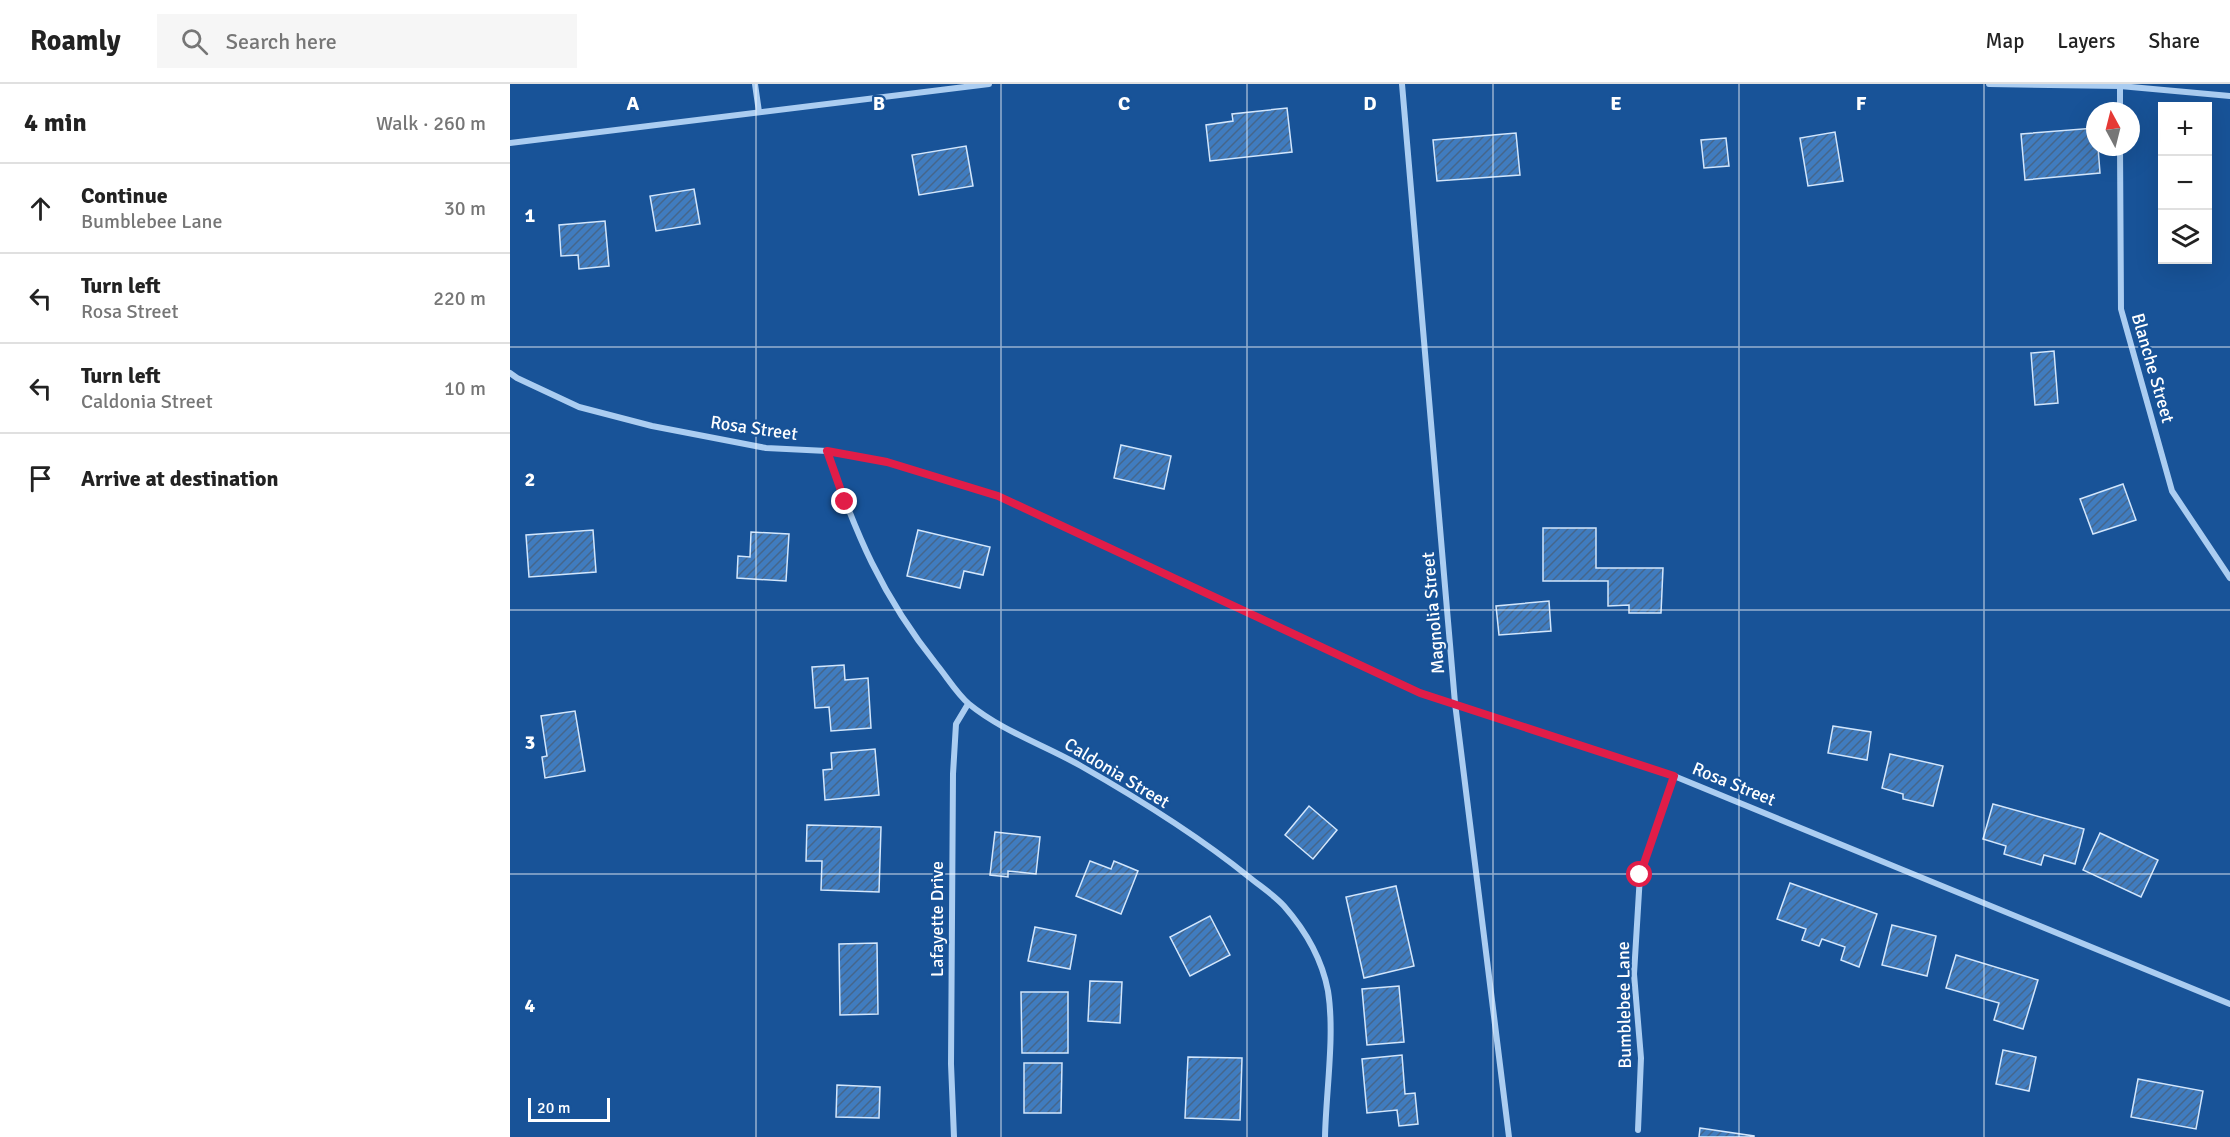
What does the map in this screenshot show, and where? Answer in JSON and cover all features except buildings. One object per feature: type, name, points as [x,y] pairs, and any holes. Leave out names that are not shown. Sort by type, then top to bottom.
[{"type":"street","points":[[755,84],[759,112]]},
{"type":"street","points":[[510,143],[987,84]]},
{"type":"street","name":"Magnolia Street","points":[[1402,84],[1455,704],[1509,1137]]},
{"type":"street","points":[[1989,84],[2120,86],[2230,96]]},
{"type":"street","points":[[2120,86],[2120,102]]},
{"type":"street","name":"Blanche Street","points":[[2120,156],[2121,309],[2172,491],[2230,578]]},
{"type":"street","name":"Rosa Street","points":[[510,373],[579,407],[652,426],[766,448],[827,451],[887,462],[998,496],[1420,693],[1674,776],[2230,1004]]},
{"type":"street","name":"Caldonia Street","points":[[827,451],[849,516],[863,549],[888,596],[920,644],[968,704],[1011,731],[1080,765],[1222,855],[1282,904],[1294,918],[1316,955],[1328,991],[1330,1044],[1325,1137]]},
{"type":"street","name":"Lafayette Drive","points":[[954,1137],[951,1064],[953,774],[956,724],[968,704]]},
{"type":"street","name":"Bumblebee Lane","points":[[1638,1130],[1641,1058],[1634,974],[1640,875],[1674,776]]},
{"type":"route","points":[[845,502],[827,451],[887,462],[998,496],[1420,693],[1674,776],[1640,875]]}]
